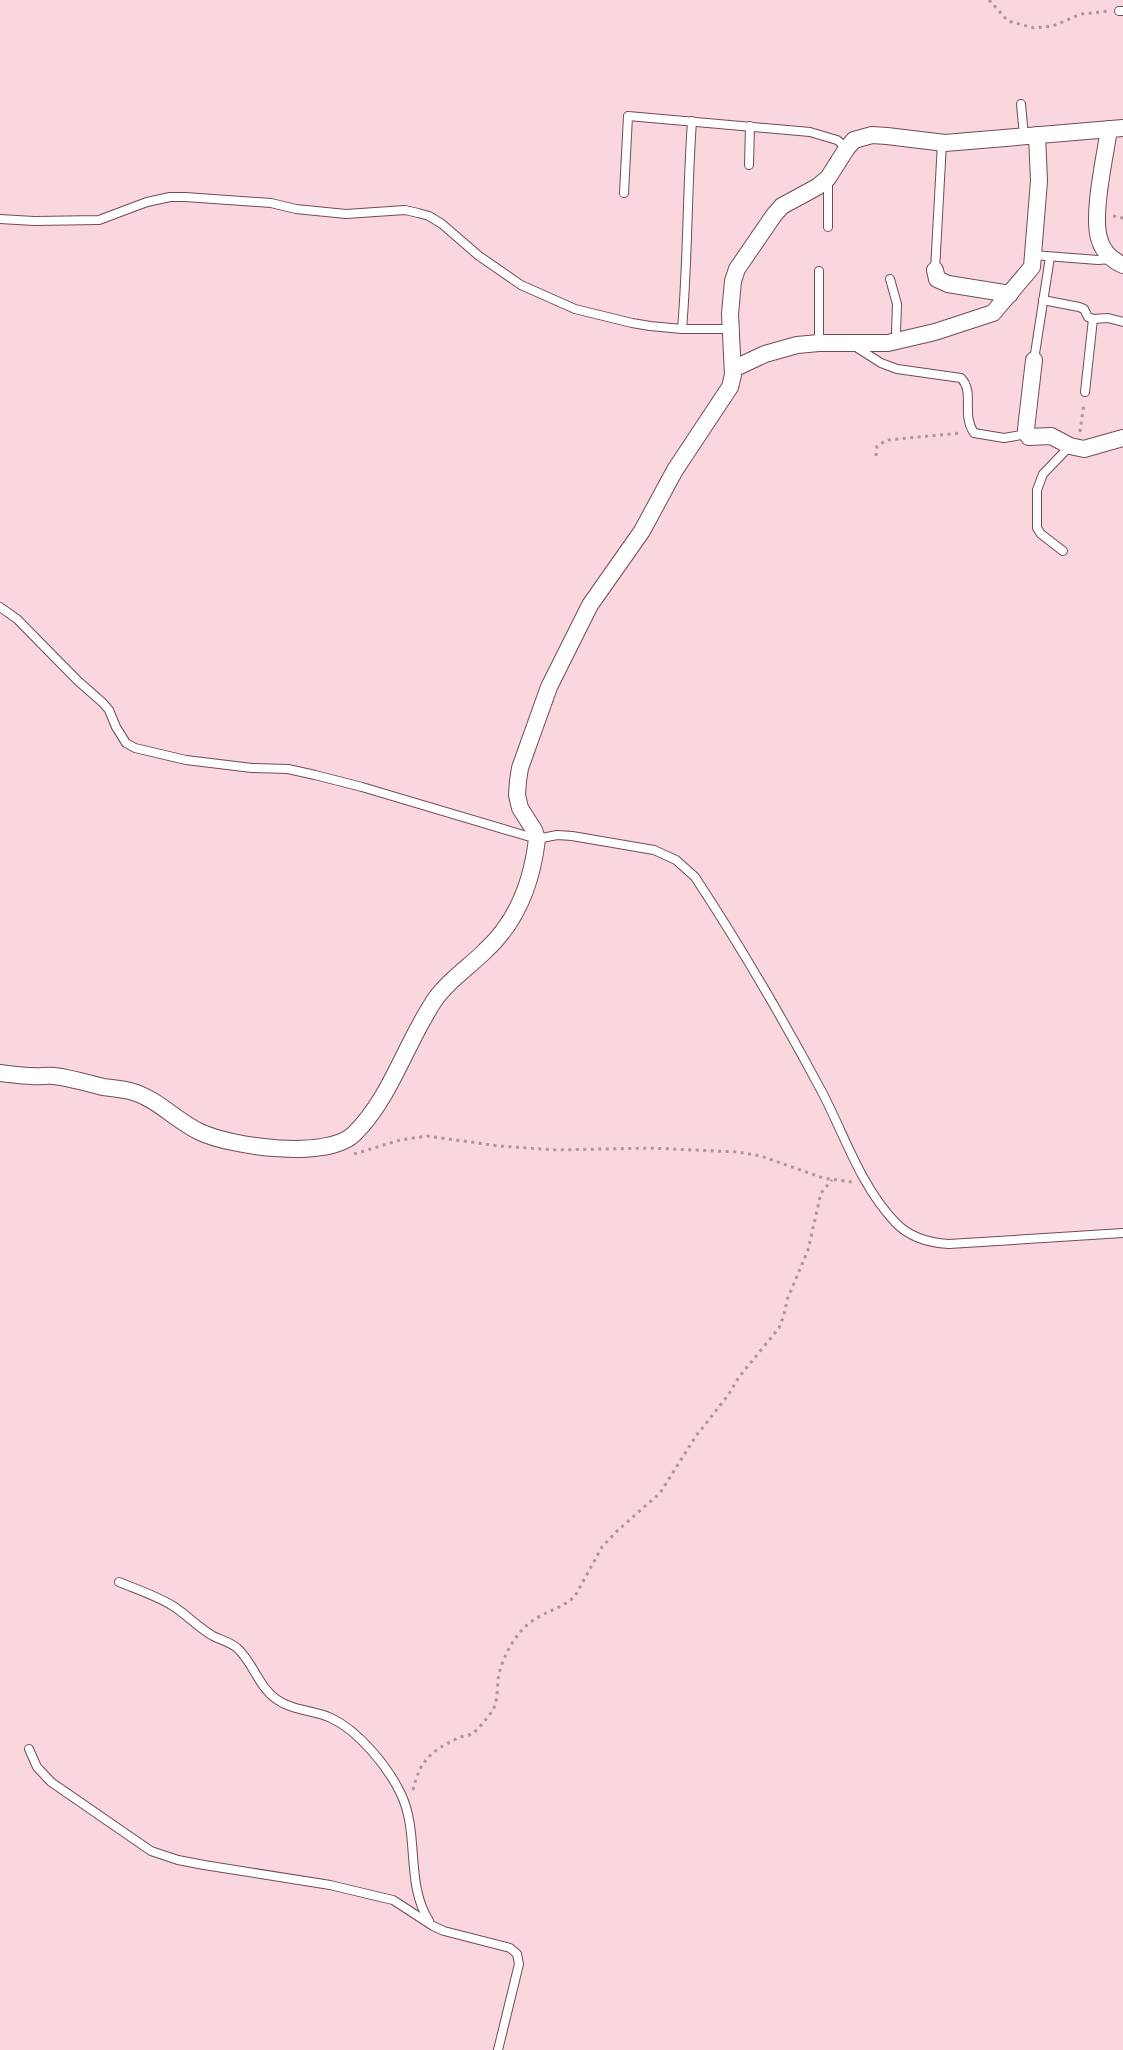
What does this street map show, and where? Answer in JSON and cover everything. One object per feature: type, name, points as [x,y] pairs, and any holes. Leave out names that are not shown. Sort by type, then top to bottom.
[{"type":"street","points":[[0,1073],[53,1076],[131,1091],[159,1105],[198,1131],[217,1139],[289,1149],[307,1148],[346,1140],[363,1122],[380,1098],[405,1050],[439,995],[487,949],[512,919],[525,896],[537,839],[520,808],[517,795],[518,781],[520,768],[549,687],[590,605],[642,531],[675,470],[730,387],[733,369],[730,329],[731,296],[737,269],[774,215],[782,206],[817,187],[828,178],[854,140],[872,135],[942,143],[1116,129],[1100,196],[1097,230],[1104,250],[1118,262]]},
{"type":"street","points":[[733,369],[779,349],[819,343],[888,343],[993,313],[1032,267],[1039,181],[1031,135]]},
{"type":"street","points":[[935,270],[937,279],[948,284],[1010,294]]},
{"type":"street","points":[[1034,360],[1026,429],[1029,437],[1051,436],[1074,447],[1092,448],[1123,438]]},
{"type":"lane","points":[[1021,104],[1031,135]]},
{"type":"lane","points":[[624,193],[628,116],[825,135],[837,140],[847,148]]},
{"type":"lane","points":[[682,329],[687,265],[687,197],[692,121]]},
{"type":"lane","points":[[749,165],[750,126]]},
{"type":"lane","points":[[935,270],[942,143]]},
{"type":"lane","points":[[828,178],[828,227]]},
{"type":"lane","points":[[0,219],[99,220],[147,202],[170,197],[271,203],[296,209],[346,213],[405,210],[429,216],[442,224],[479,256],[521,285],[575,309],[632,323],[682,329],[730,329]]},
{"type":"lane","points":[[1033,255],[1118,262]]},
{"type":"lane","points":[[1034,360],[1050,257]]},
{"type":"lane","points":[[819,271],[819,343]]},
{"type":"lane","points":[[890,279],[897,304],[896,332],[899,340]]},
{"type":"lane","points":[[1043,300],[1079,307],[1093,319],[1108,318],[1123,322]]},
{"type":"lane","points":[[1085,392],[1093,319]]},
{"type":"lane","points":[[850,343],[881,363],[897,369],[961,378],[968,392],[966,412],[974,433],[1004,438],[1027,435]]},
{"type":"lane","points":[[1064,550],[1036,528],[1037,490],[1046,469],[1074,447]]},
{"type":"lane","points":[[0,607],[17,620],[109,710],[126,743],[135,748],[186,760],[252,768],[288,769],[315,775],[537,839],[572,836],[664,853],[684,866],[705,892],[790,1032],[868,1186],[895,1223],[918,1237],[934,1243],[949,1244],[1123,1233]]},
{"type":"lane","points":[[119,1582],[170,1604],[213,1636],[238,1648],[275,1699],[293,1708],[331,1718],[341,1724],[386,1767],[406,1806],[416,1893],[421,1908],[433,1926]]},
{"type":"lane","points":[[29,1749],[37,1767],[51,1782],[151,1851],[178,1860],[330,1885],[393,1900],[444,1931],[510,1948],[517,1954],[519,1964],[498,2050]]},
{"type":"path","points":[[989,0],[1008,21],[1034,28],[1053,26],[1081,14],[1121,11]]},
{"type":"path","points":[[1074,447],[1085,392]]},
{"type":"path","points":[[876,456],[877,446],[887,440],[956,434],[971,429]]},
{"type":"path","points":[[349,1155],[400,1140],[427,1136],[499,1146],[557,1149],[650,1148],[736,1152],[761,1156],[832,1180],[855,1182],[868,1186]]},
{"type":"path","points":[[406,1806],[419,1770],[427,1757],[436,1749],[462,1736],[471,1735],[492,1713],[501,1668],[513,1641],[537,1617],[570,1602],[603,1547],[617,1531],[660,1493],[739,1377],[776,1333],[807,1250],[821,1193],[832,1180]]}]
